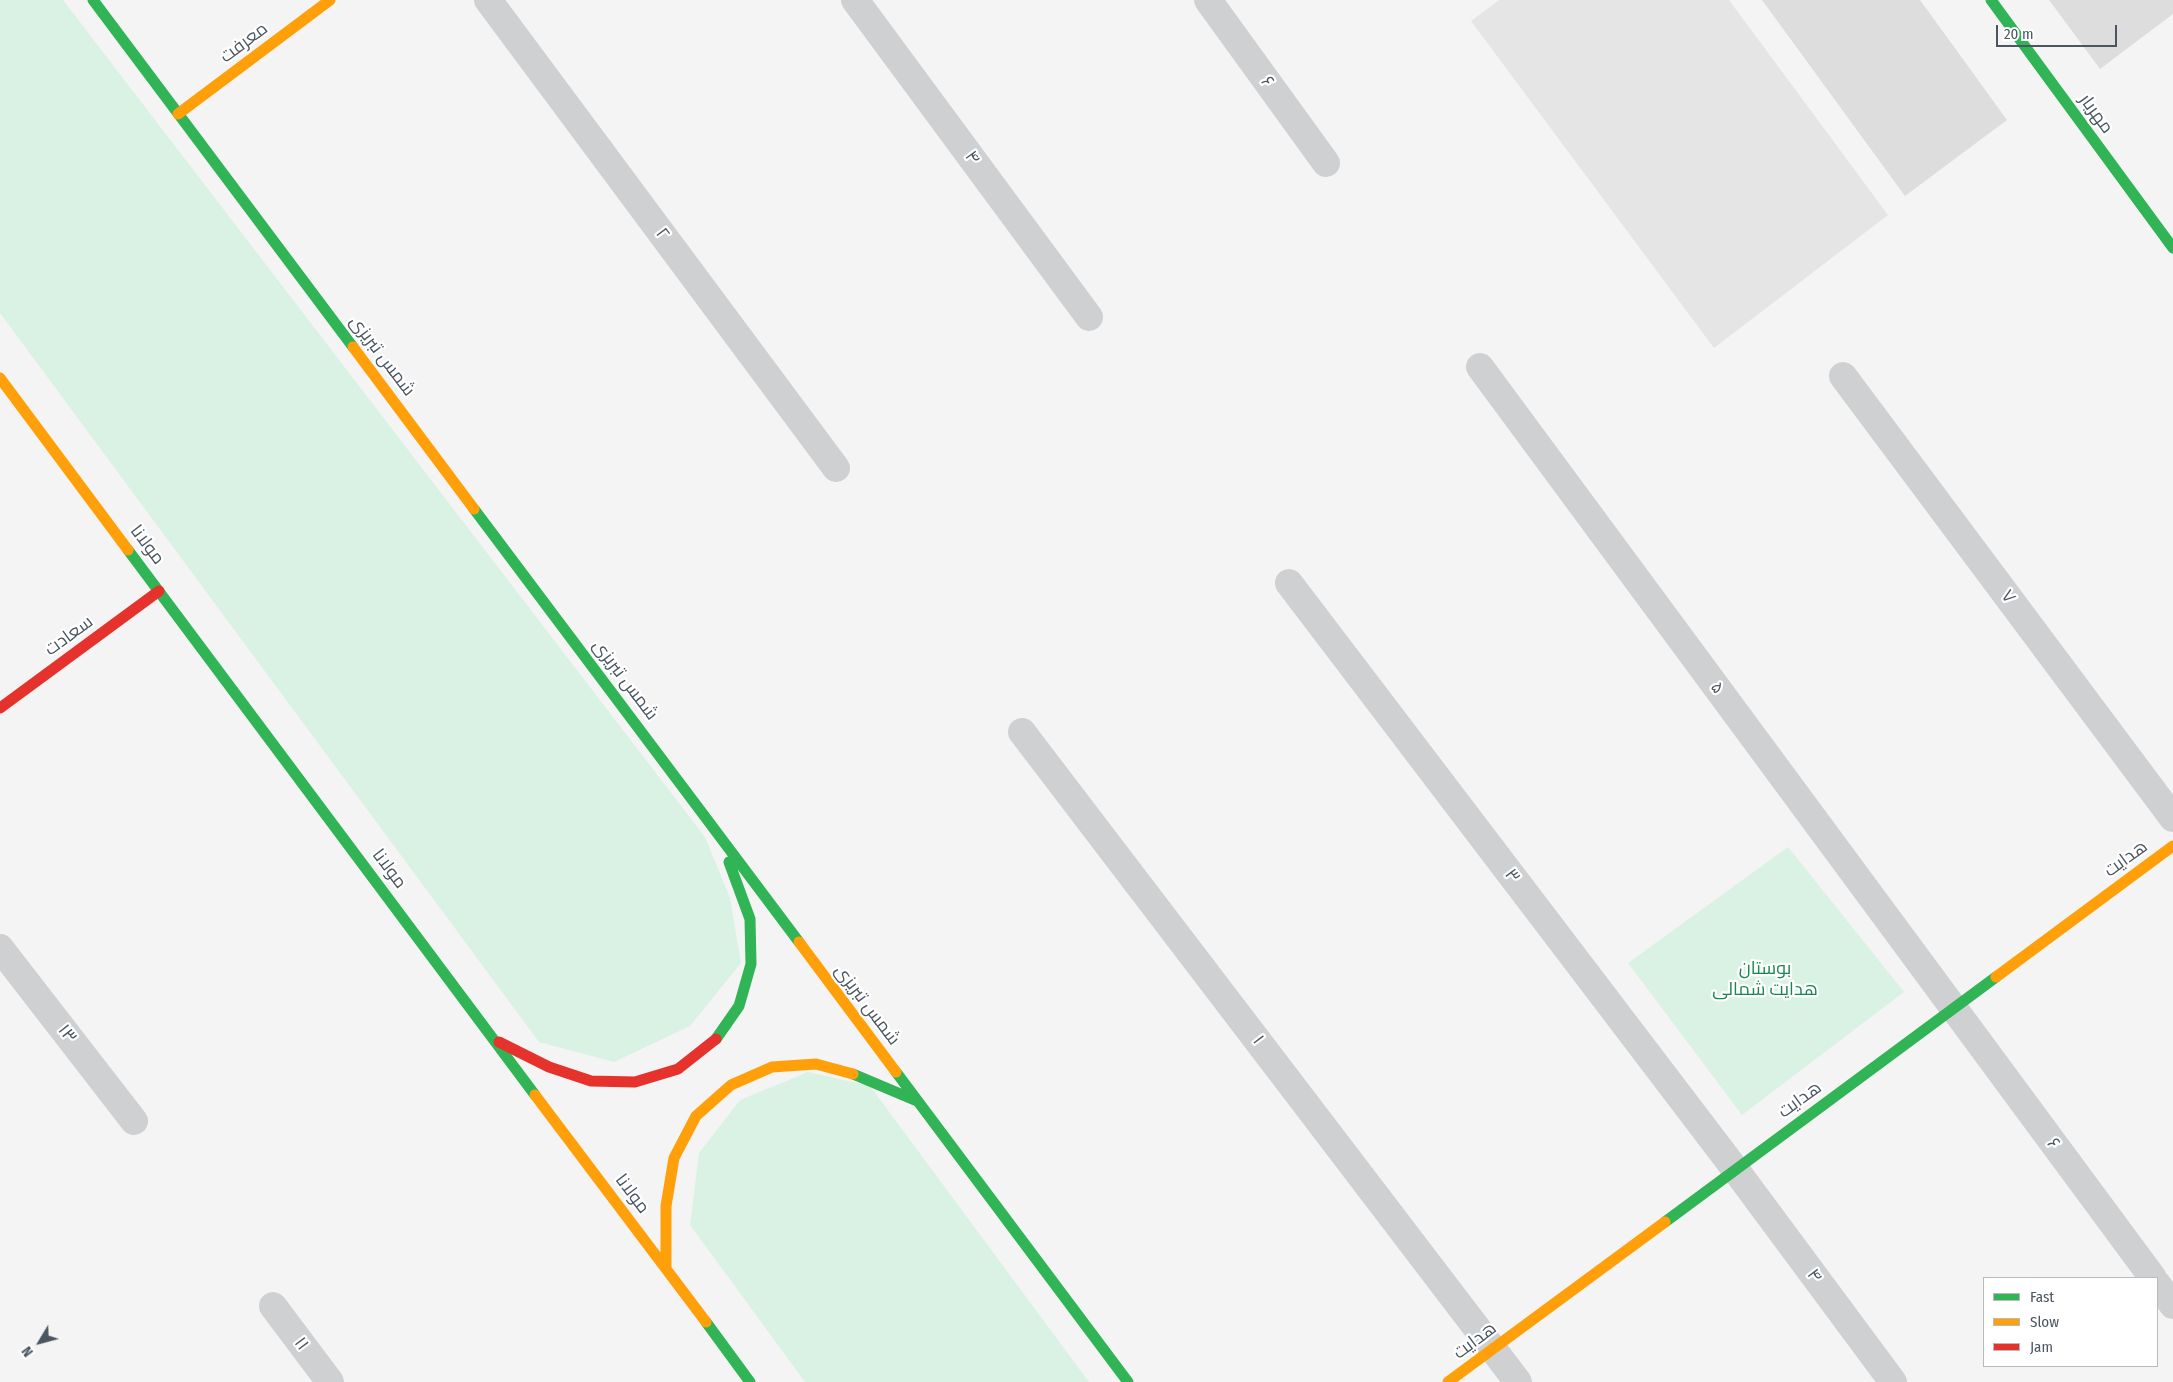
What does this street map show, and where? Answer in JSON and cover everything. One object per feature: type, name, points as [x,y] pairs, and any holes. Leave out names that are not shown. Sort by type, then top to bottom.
[{"type":"street","name":"شمس تبریزی","points":[[93,0],[1128,1382]]},
{"type":"street","name":"معرفت","points":[[178,114],[330,0]]},
{"type":"street","name":"۲","points":[[488,0],[836,468]]},
{"type":"street","name":"۴","points":[[855,0],[1089,316]]},
{"type":"street","name":"۶","points":[[1208,0],[1326,163]]},
{"type":"street","name":"مهریار","points":[[1992,0],[2173,248]]},
{"type":"street","name":"۵","points":[[1480,368],[1953,1009]]},
{"type":"street","name":"۷","points":[[1843,376],[2173,818]]},
{"type":"street","name":"مولانا","points":[[0,378],[750,1382]]},
{"type":"street","name":"۳","points":[[1288,583],[1735,1170]]},
{"type":"street","name":"سعادت","points":[[0,708],[159,591]]},
{"type":"street","name":"۱","points":[[1022,732],[1493,1349]]},
{"type":"street","points":[[496,1040],[549,1067],[591,1081],[636,1082],[678,1069],[714,1042],[739,1006],[751,964],[750,919],[717,833]]},
{"type":"street","name":"هدایت","points":[[1448,1382],[2173,846]]},
{"type":"street","name":"۱۳","points":[[0,948],[134,1121]]},
{"type":"street","name":"۶","points":[[1953,1009],[2152,1277]]},
{"type":"street","points":[[666,1268],[666,1206],[674,1158],[696,1116],[731,1085],[772,1068],[816,1064],[859,1075],[918,1101]]},
{"type":"street","name":"۴","points":[[1735,1170],[1893,1382]]},
{"type":"street","points":[[2158,1285],[2173,1305]]},
{"type":"street","name":"۱۱","points":[[273,1306],[330,1382]]},
{"type":"street","points":[[1493,1349],[1518,1382]]},
{"type":"shaded area","points":[[1499,0],[1729,0],[1888,215],[1714,348],[1471,21]]},
{"type":"green space","points":[[0,0],[63,0],[705,837],[730,898],[741,963],[690,1026],[614,1062],[539,1042],[0,313]]},
{"type":"green space","name":"بوستان هدایت شمالی","points":[[1788,847],[1904,992],[1742,1115],[1628,963]]},
{"type":"green space","points":[[808,1072],[870,1086],[1089,1382],[805,1382],[690,1225],[699,1153],[740,1100]]},
{"type":"building","points":[[1762,0],[1920,0],[2007,120],[1905,196]]},
{"type":"building","points":[[2049,0],[2173,0],[2173,14],[2100,69]]},
{"type":"traffic: fast","points":[[93,0],[353,347]]},
{"type":"traffic: fast","points":[[1991,0],[2173,248]]},
{"type":"traffic: fast","points":[[474,509],[799,942]]},
{"type":"traffic: fast","points":[[128,550],[535,1095]]},
{"type":"traffic: fast","points":[[716,1039],[739,1006],[751,964],[750,919],[729,862]]},
{"type":"traffic: fast","points":[[1665,1222],[1996,977]]},
{"type":"traffic: fast","points":[[896,1072],[1128,1382]]},
{"type":"traffic: fast","points":[[853,1074],[917,1101]]},
{"type":"traffic: fast","points":[[706,1322],[750,1382]]},
{"type":"traffic: slow","points":[[178,114],[330,0]]},
{"type":"traffic: slow","points":[[353,347],[474,509]]},
{"type":"traffic: slow","points":[[0,378],[128,550]]},
{"type":"traffic: slow","points":[[1996,977],[2173,846]]},
{"type":"traffic: slow","points":[[799,942],[896,1072]]},
{"type":"traffic: slow","points":[[666,1268],[666,1206],[674,1158],[696,1116],[731,1085],[772,1067],[816,1064],[853,1074]]},
{"type":"traffic: slow","points":[[535,1095],[706,1322]]},
{"type":"traffic: slow","points":[[1448,1382],[1665,1222]]},
{"type":"traffic: jam","points":[[0,708],[159,591]]},
{"type":"traffic: jam","points":[[499,1042],[549,1067],[591,1081],[635,1082],[678,1069],[716,1039]]}]
